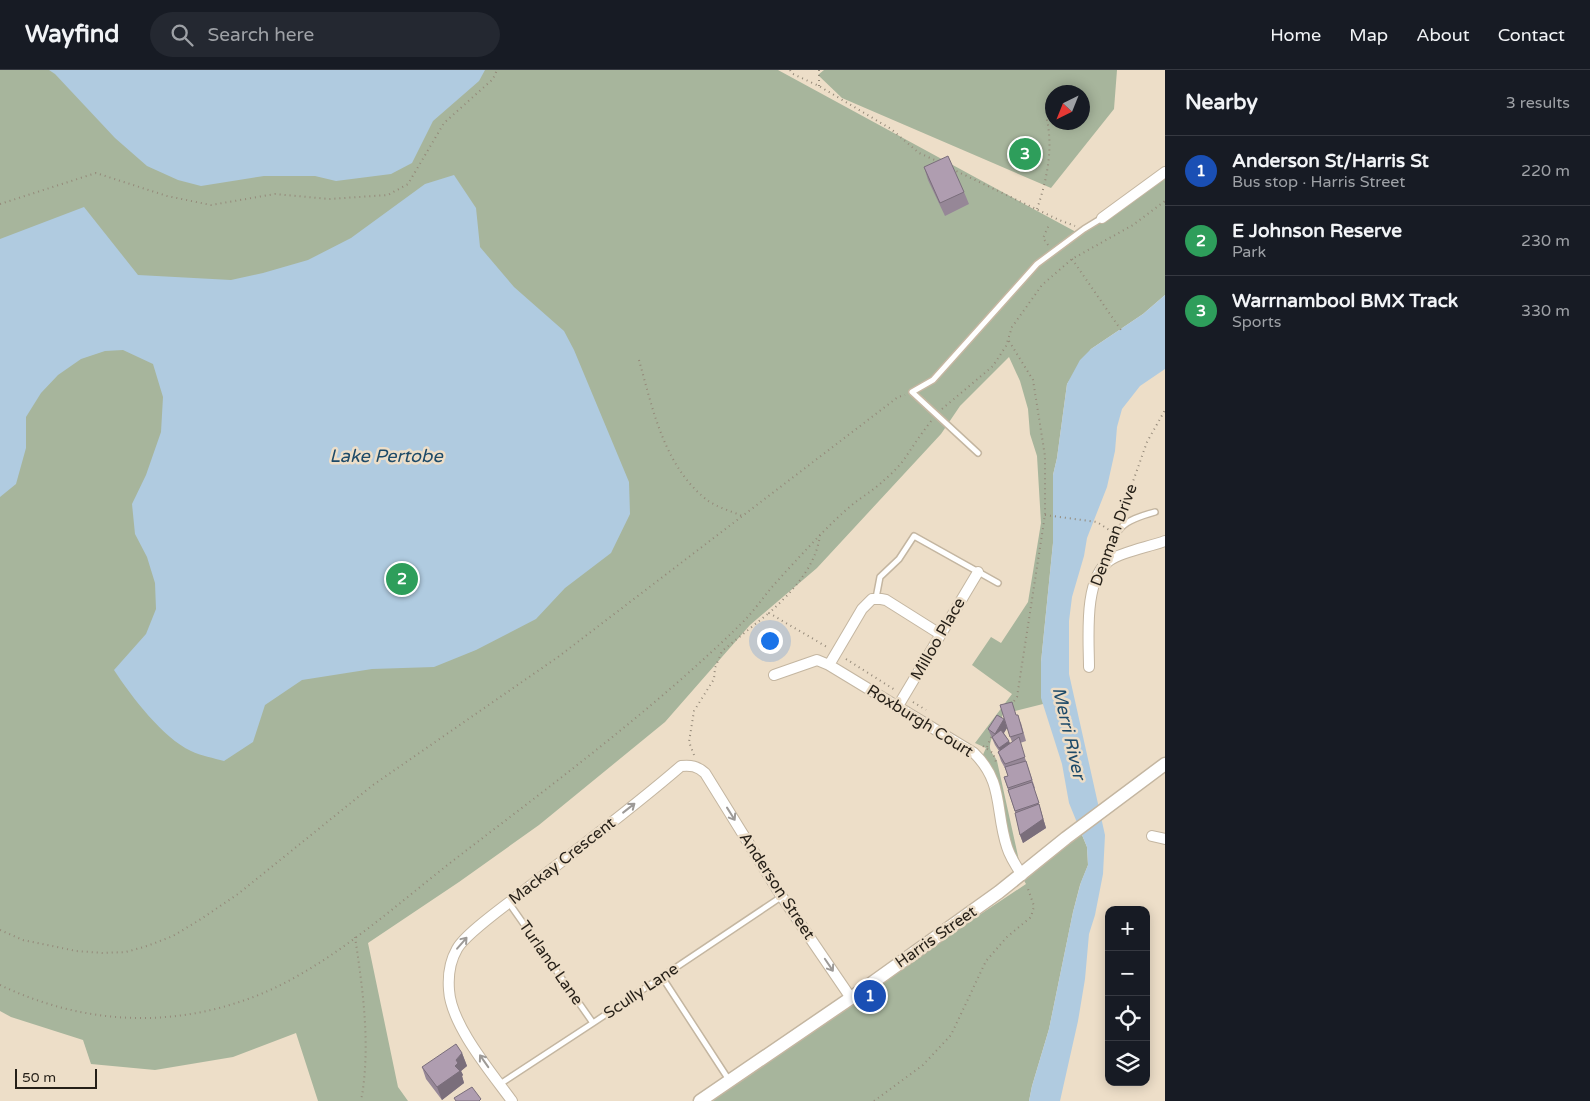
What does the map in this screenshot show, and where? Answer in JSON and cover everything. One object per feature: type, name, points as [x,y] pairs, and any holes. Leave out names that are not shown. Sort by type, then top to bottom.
[{"type":"street","points":[[1102,218],[1165,172]]},
{"type":"street","points":[[1107,563],[1115,558],[1165,542]]},
{"type":"street","name":"Denman Drive","points":[[1088,667],[1089,614],[1094,585],[1107,563]]},
{"type":"street","name":"Milloo Place","points":[[898,706],[978,572]]},
{"type":"street","points":[[774,675],[817,660],[829,665],[865,605],[876,598],[886,600],[940,634]]},
{"type":"street","name":"Roxburgh Court","points":[[829,665],[974,753],[986,766],[992,778],[1002,817],[1006,845],[1010,856],[1022,874]]},
{"type":"street","name":"Harris Street","points":[[700,1101],[850,998],[1022,874],[1066,838],[1165,764]]},
{"type":"street","name":"Mackay Crescent","points":[[500,1084],[470,1041],[450,1004],[449,972],[457,949],[465,939],[509,902],[681,766],[691,765],[702,770]]},
{"type":"street","name":"Anderson Street","points":[[702,770],[782,897],[850,998]]},
{"type":"street","points":[[1152,836],[1165,839]]},
{"type":"street","points":[[500,1084],[512,1101]]},
{"type":"lane","points":[[978,453],[912,392],[933,380],[1037,264],[1102,218]]},
{"type":"lane","points":[[1115,534],[1129,522],[1155,512]]},
{"type":"lane","name":"Denman Drive","points":[[1107,563],[1115,534]]},
{"type":"lane","points":[[876,598],[880,576],[899,559],[914,536],[998,583]]},
{"type":"lane","name":"Scully Lane","points":[[500,1084],[782,897]]},
{"type":"lane","name":"Turland Lane","points":[[509,902],[593,1024]]},
{"type":"lane","points":[[662,977],[730,1081]]},
{"type":"path","points":[[0,204],[96,173],[167,196],[211,205],[275,194],[329,199],[388,195],[408,184],[444,123],[479,93],[492,79],[497,70]]},
{"type":"path","points":[[790,70],[793,74],[819,86],[891,129],[919,153],[944,165]]},
{"type":"path","points":[[819,70],[819,86]]},
{"type":"path","points":[[1037,209],[1045,186],[1050,130]]},
{"type":"path","points":[[952,169],[1059,220],[1084,229]]},
{"type":"path","points":[[956,396],[994,366],[1009,341],[1012,327],[1042,285],[1072,259],[1133,225],[1165,201]]},
{"type":"path","points":[[1072,259],[1121,330]]},
{"type":"path","points":[[1008,708],[1017,697],[1045,515],[1045,456],[1034,380],[1009,341]]},
{"type":"path","points":[[639,360],[653,411],[666,448],[686,478],[708,501],[742,516]]},
{"type":"path","points":[[0,930],[23,940],[76,951],[126,952],[173,936],[201,920],[238,894],[373,785],[558,657],[898,397]]},
{"type":"path","name":"Denman Drive","points":[[1115,534],[1147,442],[1165,410]]},
{"type":"path","points":[[0,985],[37,1000],[87,1013],[130,1019],[181,1017],[216,1009],[260,995],[298,975],[356,937],[619,732],[742,622],[820,535],[854,504],[880,484],[904,460],[914,442]]},
{"type":"path","points":[[1045,515],[1097,522],[1115,534]]},
{"type":"path","points":[[702,770],[692,753],[689,742],[694,711],[714,679],[722,651],[781,602],[805,573],[819,546],[820,535]]},
{"type":"path","points":[[769,613],[836,653]]},
{"type":"path","points":[[986,748],[992,734]]},
{"type":"path","points":[[874,1101],[923,1065],[951,1034],[986,961],[1007,937],[1031,917],[1036,905],[1022,874]]},
{"type":"path","points":[[356,937],[363,990],[366,1077],[361,1101]]},
{"type":"green space","points":[[0,70],[778,70],[1076,232],[1084,229],[1165,172],[1165,295],[1143,314],[1091,349],[1067,384],[1053,475],[1053,543],[1041,662],[1043,704],[1003,714],[990,743],[991,751],[997,761],[1022,874],[1079,828],[1087,847],[1088,865],[1080,885],[1073,912],[1049,1029],[1029,1101],[714,1101],[709,1095],[1026,884],[1010,856],[1002,817],[981,759],[986,748],[975,743],[1012,694],[972,665],[991,637],[1001,643],[1028,602],[1041,523],[1037,456],[1030,434],[1028,409],[1020,381],[1009,357],[960,406],[941,434],[817,568],[750,625],[665,722],[539,825],[368,943],[398,1087],[408,1101],[318,1101],[296,1033],[233,1057],[155,1070],[91,1064],[83,1040],[11,1017],[0,1011]]},
{"type":"green space","points":[[824,70],[1117,70],[1114,109],[1051,188],[842,98],[818,75]]},
{"type":"water","points":[[49,70],[485,70],[479,81],[433,121],[412,163],[391,174],[336,181],[315,176],[264,176],[201,186],[178,180],[147,166],[115,138],[55,74]]},
{"type":"water","name":"Lake Pertobe","points":[[454,175],[476,208],[480,247],[514,287],[564,331],[574,350],[629,482],[630,514],[611,553],[565,588],[536,619],[476,650],[434,667],[372,669],[302,680],[265,705],[253,742],[224,761],[191,751],[180,745],[159,727],[138,704],[114,670],[146,634],[156,609],[155,583],[147,557],[135,534],[132,504],[146,475],[161,432],[163,397],[153,364],[123,350],[105,351],[81,359],[58,375],[41,393],[26,417],[26,448],[16,484],[0,497],[0,239],[84,207],[138,275],[231,280],[308,260],[351,238],[425,184]]},
{"type":"water","name":"Merri River","points":[[1165,295],[1165,369],[1140,386],[1122,409],[1117,427],[1115,451],[1107,487],[1087,538],[1084,556],[1072,597],[1069,621],[1069,674],[1105,835],[1103,874],[1095,915],[1089,934],[1085,979],[1078,1021],[1060,1101],[1029,1101],[1049,1029],[1073,912],[1088,865],[1087,847],[1069,803],[1062,764],[1041,698],[1041,662],[1053,543],[1053,475],[1067,384],[1080,360],[1091,349],[1143,314]]},
{"type":"building","points":[[948,156],[964,192],[940,203],[924,167]]},
{"type":"building","points":[[1012,702],[1023,733],[1010,737],[1000,705]]},
{"type":"building","points":[[997,715],[1004,719],[995,734],[988,729]]},
{"type":"building","points":[[1001,730],[1009,741],[999,748],[992,737]]},
{"type":"building","points":[[1019,737],[1025,757],[1005,764],[998,752]]},
{"type":"building","points":[[1026,761],[1032,780],[1008,788],[1004,777],[1008,776],[1005,767]]},
{"type":"building","points":[[1032,782],[1039,803],[1015,811],[1008,790]]},
{"type":"building","points":[[1039,804],[1043,819],[1020,835],[1015,813]]},
{"type":"building","points":[[456,1044],[462,1053],[456,1060],[458,1063],[455,1066],[460,1071],[437,1087],[422,1067]]},
{"type":"building","points":[[472,1087],[481,1099],[479,1101],[456,1101],[454,1098]]},
{"type":"place","name":"Warrnambool BMX Track","points":[[1025,154]]},
{"type":"place","name":"E Johnson Reserve","points":[[402,579]]},
{"type":"place","name":"Anderson St/Harris St","points":[[870,996]]}]
